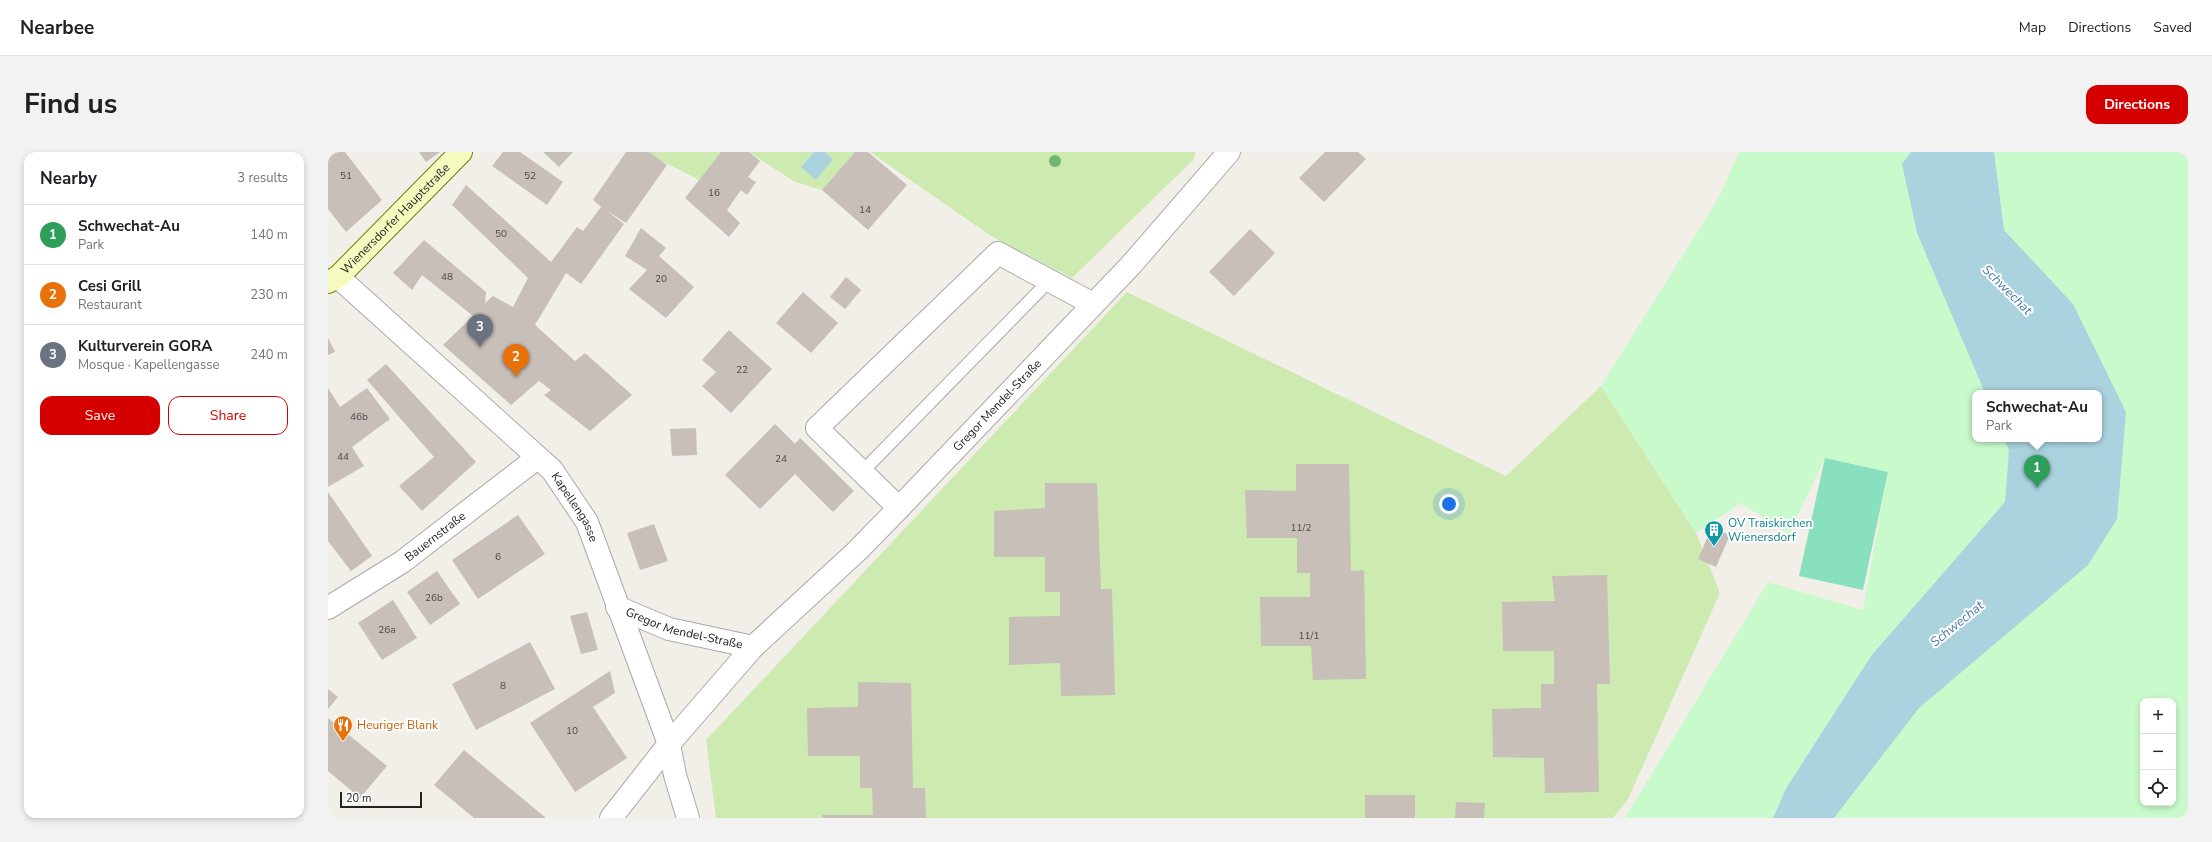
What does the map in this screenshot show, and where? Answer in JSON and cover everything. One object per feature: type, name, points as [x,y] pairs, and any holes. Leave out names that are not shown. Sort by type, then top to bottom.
[{"type":"street","name":"Wienersdorfer Hauptstraße","points":[[333,280],[461,152]]},
{"type":"street","name":"Gregor Mendel-Straße","points":[[611,818],[669,744],[753,647],[857,551],[899,508],[1136,259],[1229,152]]},
{"type":"street","points":[[899,508],[863,471],[817,428],[998,253],[1093,304]]},
{"type":"street","name":"Kapellengasse","points":[[333,280],[552,470],[587,522],[669,744],[675,775],[688,818]]},
{"type":"street","name":"Bauernstraße","points":[[328,608],[402,562],[537,458]]},
{"type":"street","name":"Gregor Mendel-Straße","points":[[618,607],[669,629],[753,647]]},
{"type":"lane","points":[[863,471],[1049,281]]},
{"type":"green space","points":[[644,152],[721,152],[699,180]]},
{"type":"green space","points":[[749,152],[855,152],[822,190],[795,182]]},
{"type":"green space","points":[[870,152],[1195,152],[1194,159],[1072,278],[991,236]]},
{"type":"green space","points":[[1739,152],[2188,152],[2188,818],[1625,818],[1768,582],[1863,610],[1888,472],[1825,458],[1789,534],[1741,503],[1696,533],[1601,386],[1718,199]]},
{"type":"green space","points":[[1127,292],[1506,476],[1601,386],[1696,533],[1720,593],[1628,799],[1613,818],[716,818],[706,740]]},
{"type":"green space","points":[[1825,458],[1888,472],[1863,590],[1799,576]]},
{"type":"water","points":[[814,152],[825,152],[833,159],[816,180],[801,167]]},
{"type":"water","name":"Schwechat","points":[[1911,152],[1994,152],[2004,230],[2073,304],[2126,412],[2117,519],[2088,565],[1919,708],[1834,818],[1773,818],[1787,787],[1871,656],[2005,502],[2009,450],[2005,442],[2102,442],[2102,390],[1984,390],[1917,233],[1902,164]]},
{"type":"building","points":[[328,152],[345,152],[382,200],[346,232],[328,209]]},
{"type":"building","points":[[419,152],[440,152],[426,162]]},
{"type":"building","points":[[503,152],[520,152],[563,182],[547,205],[492,166]]},
{"type":"building","points":[[543,152],[573,152],[559,167]]},
{"type":"building","points":[[626,152],[649,152],[667,165],[626,223],[606,210],[624,224],[581,284],[566,273],[535,325],[575,361],[585,353],[632,395],[590,431],[544,395],[551,390],[539,381],[511,405],[443,345],[473,316],[422,275],[412,290],[393,273],[424,240],[486,292],[485,303],[493,296],[513,307],[528,278],[452,205],[466,185],[551,262],[577,227],[583,231],[601,207],[593,200]]},
{"type":"building","points":[[721,152],[749,152],[760,161],[748,177],[756,182],[747,195],[741,190],[727,210],[740,223],[729,237],[685,198]]},
{"type":"building","points":[[855,152],[868,152],[907,185],[868,230],[822,190]]},
{"type":"building","points":[[1325,152],[1358,152],[1366,159],[1324,202],[1299,178]]},
{"type":"building","points":[[641,228],[666,248],[659,256],[694,287],[666,318],[629,289],[647,270],[625,256]]},
{"type":"building","points":[[1250,229],[1275,253],[1234,296],[1209,272]]},
{"type":"building","points":[[846,277],[861,290],[845,309],[830,297]]},
{"type":"building","points":[[803,292],[838,323],[811,353],[776,323]]},
{"type":"building","points":[[729,330],[772,369],[731,413],[702,386],[716,372],[702,360]]},
{"type":"building","points":[[328,338],[335,352],[328,355]]},
{"type":"building","points":[[386,364],[476,462],[422,511],[399,486],[434,457],[367,380]]},
{"type":"building","points":[[328,388],[340,407],[367,388],[390,419],[352,447],[364,466],[328,487]]},
{"type":"building","points":[[775,424],[795,444],[800,438],[854,491],[833,512],[795,474],[760,509],[725,475]]},
{"type":"building","points":[[696,428],[697,455],[672,456],[670,429]]},
{"type":"building","points":[[1296,464],[1349,464],[1351,571],[1364,570],[1366,679],[1313,680],[1311,646],[1261,646],[1260,597],[1310,597],[1310,573],[1297,573],[1297,538],[1247,538],[1245,490],[1296,491]]},
{"type":"building","points":[[1045,483],[1097,483],[1101,589],[1112,589],[1115,695],[1061,696],[1060,663],[1009,665],[1009,617],[1060,616],[1060,592],[1045,592],[1045,557],[994,557],[994,511],[1045,508]]},
{"type":"building","points":[[328,492],[372,556],[351,571],[328,541]]},
{"type":"building","points":[[518,515],[545,554],[478,599],[452,560]]},
{"type":"building","points":[[654,524],[668,561],[640,570],[627,533]]},
{"type":"building","name":"OV Traiskirchen Wienersdorf","points":[[1712,527],[1730,535],[1716,567],[1698,559]]},
{"type":"building","points":[[437,571],[460,604],[430,625],[407,592]]},
{"type":"building","points":[[1607,575],[1610,684],[1597,684],[1599,792],[1545,793],[1544,758],[1493,757],[1492,709],[1541,708],[1541,684],[1554,684],[1554,651],[1503,651],[1502,602],[1555,601],[1552,576]]},
{"type":"building","points":[[393,600],[417,638],[382,660],[358,623]]},
{"type":"building","points":[[587,612],[598,650],[581,654],[570,616]]},
{"type":"building","points":[[530,642],[555,689],[476,730],[452,684]]},
{"type":"building","points":[[610,671],[615,693],[593,707],[627,758],[575,792],[530,723]]},
{"type":"building","points":[[858,682],[911,683],[913,788],[925,788],[926,818],[822,818],[822,815],[873,815],[872,788],[860,788],[860,756],[808,756],[807,708],[858,707]]},
{"type":"building","name":"Heuriger Blank","points":[[328,689],[338,697],[328,709]]},
{"type":"building","name":"Heuriger Blank","points":[[328,718],[387,766],[360,798],[328,771]]},
{"type":"building","points":[[464,750],[546,818],[474,818],[434,785]]},
{"type":"building","points":[[1365,795],[1415,795],[1415,818],[1365,818]]},
{"type":"building","points":[[1456,802],[1485,803],[1484,818],[1455,818]]},
{"type":"place","name":"Kulturverein GORA","points":[[480,347]]},
{"type":"place","name":"Cesi Grill","points":[[516,377]]},
{"type":"place","name":"Schwechat-Au","points":[[2037,488]]},
{"type":"place","name":"OV Traiskirchen Wienersdorf","points":[[1714,547]]},
{"type":"place","name":"Heuriger Blank","points":[[343,742]]}]
